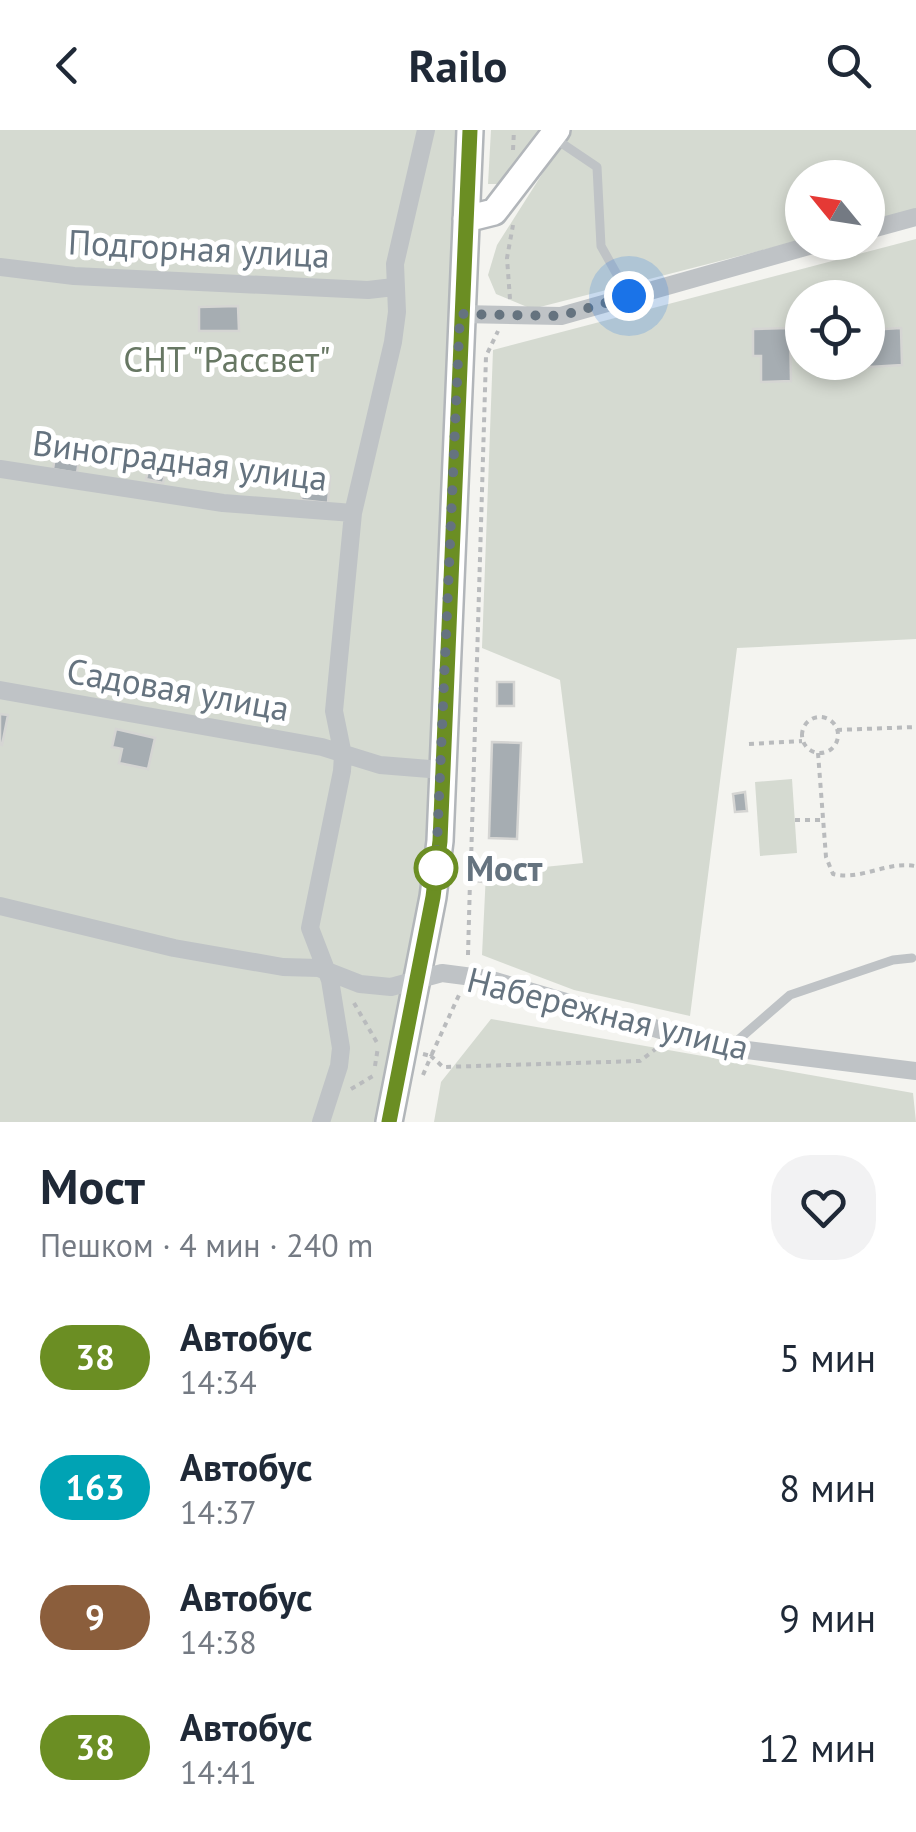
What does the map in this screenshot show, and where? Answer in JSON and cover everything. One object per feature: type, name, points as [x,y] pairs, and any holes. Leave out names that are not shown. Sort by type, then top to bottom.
[{"type":"street","points":[[321,1122],[340,1066],[341,1048],[336,976],[310,928],[343,754],[334,711],[353,514],[398,312],[395,264],[426,130]]},
{"type":"street","points":[[389,1122],[433,897],[470,130]]},
{"type":"street","points":[[466,219],[494,212],[554,133]]},
{"type":"street","points":[[885,225],[916,217]]},
{"type":"street","points":[[460,314],[561,316],[785,253]]},
{"type":"street","name":"Подгорная улица","points":[[0,267],[74,276],[368,290],[394,287]]},
{"type":"street","name":"Виноградная улица","points":[[0,469],[223,503],[353,514]]},
{"type":"street","name":"Садовая улица","points":[[0,690],[380,764],[442,770]]},
{"type":"street","points":[[0,906],[174,948],[284,967],[319,968],[336,976]]},
{"type":"street","name":"Набережная улица","points":[[336,976],[391,987],[442,973],[488,979],[674,1036],[916,1071]]},
{"type":"lane","points":[[554,133],[597,166],[602,246],[629,296]]},
{"type":"lane","points":[[730,1046],[790,994],[893,960],[912,958]]},
{"type":"path","points":[[470,862],[486,356],[508,312]]},
{"type":"path","points":[[802,740],[805,724],[814,718],[826,718],[837,730],[916,727]]},
{"type":"path","points":[[818,754],[834,747],[837,730]]},
{"type":"path","points":[[749,744],[802,740],[818,754],[822,820],[833,874],[844,877],[895,862],[916,866]]},
{"type":"path","points":[[795,820],[822,820]]},
{"type":"path","points":[[468,955],[470,881]]},
{"type":"path","points":[[336,976],[378,1046]]},
{"type":"path","points":[[431,1056],[459,995]]},
{"type":"path","points":[[412,1052],[431,1056],[443,1067],[640,1060],[674,1036]]},
{"type":"green space","name":"СНТ \"Рассвет\"","points":[[0,130],[463,130],[427,891],[381,1122],[0,1122]]},
{"type":"green space","points":[[491,130],[548,130],[507,184],[488,184]]},
{"type":"green space","points":[[570,130],[916,130],[916,209],[885,217],[885,160],[785,160],[785,244],[532,309],[496,294],[488,275],[497,245]]},
{"type":"green space","points":[[916,239],[916,639],[737,648],[690,1016],[574,990],[482,955],[486,873],[583,863],[560,680],[482,648],[493,350],[836,260],[885,260],[885,247]]},
{"type":"green space","points":[[792,779],[797,853],[760,856],[755,782]]},
{"type":"green space","points":[[491,1019],[913,1093],[916,1122],[434,1122],[441,1082]]},
{"type":"building","points":[[238,306],[239,331],[199,331],[199,307]]},
{"type":"building","points":[[785,328],[785,380],[791,381],[761,382],[761,356],[753,356],[753,329]]},
{"type":"building","points":[[901,328],[902,365],[885,366],[885,329]]},
{"type":"building","points":[[56,450],[80,454],[77,473],[53,469]]},
{"type":"building","points":[[152,454],[169,458],[163,483],[146,479]]},
{"type":"building","points":[[304,474],[330,476],[328,503],[301,500]]},
{"type":"building","points":[[497,682],[514,682],[514,706],[497,706]]},
{"type":"building","points":[[0,714],[8,715],[2,745],[0,744]]},
{"type":"building","points":[[116,729],[155,738],[148,769],[119,763],[122,749],[112,747]]},
{"type":"building","points":[[492,742],[521,743],[517,839],[489,838]]},
{"type":"building","points":[[745,792],[747,811],[735,812],[733,794]]},
{"type":"building","points":[[474,863],[484,864],[482,882],[472,881]]},
{"type":"bus line","name":"38","points":[[389,1122],[433,897],[440,841],[470,130]]},
{"type":"place","name":"Мост","points":[[436,868]]},
{"type":"route","points":[[436,868],[460,314],[561,316],[629,296]]}]
